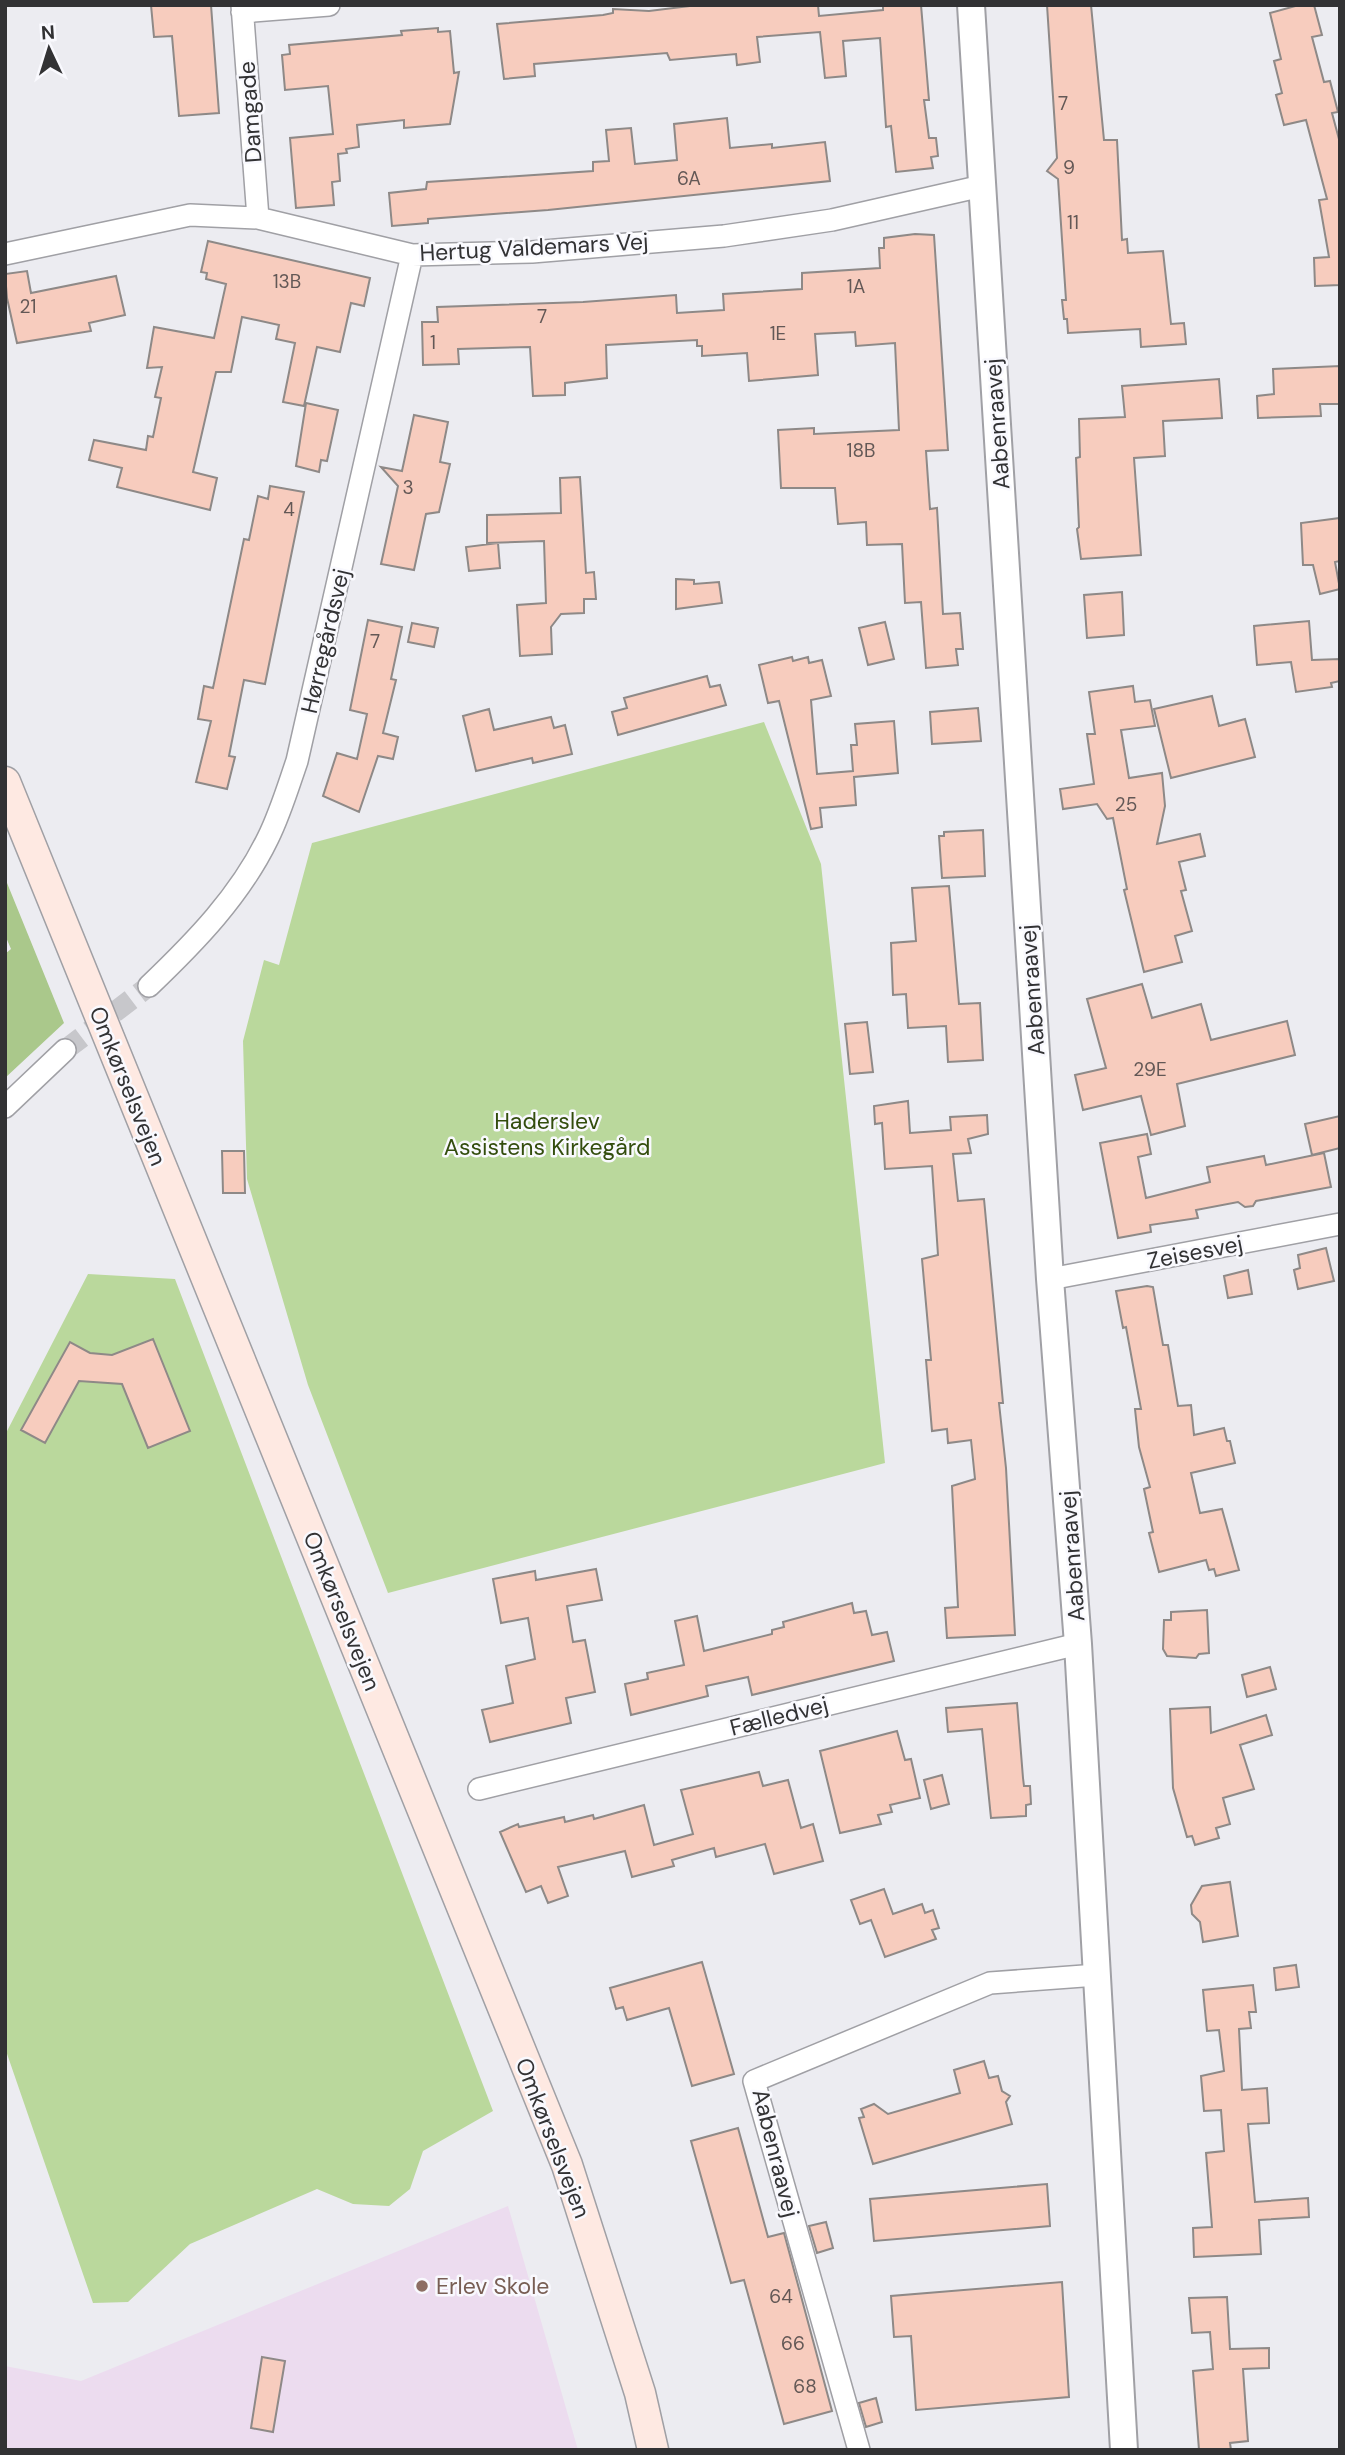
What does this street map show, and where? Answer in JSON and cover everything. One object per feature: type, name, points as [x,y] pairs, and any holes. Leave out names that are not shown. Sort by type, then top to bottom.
[{"type":"main road","name":"Omkørselsvejen","points":[[5,782],[567,2165],[640,2393],[653,2450]]},
{"type":"street","points":[[242,9],[329,5]]},
{"type":"street","name":"Aabenraavej","points":[[971,5],[1050,1279],[1079,1644],[1124,2450]]},
{"type":"street","name":"Damgade","points":[[242,9],[258,218]]},
{"type":"street","name":"Hertug Valdemars Vej","points":[[5,254],[190,215],[258,218],[412,254],[532,252],[724,236],[832,220],[982,186]]},
{"type":"street","name":"Hørregårdsvej","points":[[149,986],[193,944],[231,899],[268,838],[297,761],[412,254]]},
{"type":"street","points":[[5,1107],[65,1050]]},
{"type":"street","name":"Zeisesvej","points":[[1050,1279],[1340,1224]]},
{"type":"street","name":"Fælledvej","points":[[479,1789],[1079,1644]]},
{"type":"street","name":"Aabenraavej","points":[[859,2450],[754,2081],[990,1983],[1097,1975]]},
{"type":"shaded area","name":"Erlev Skole","points":[[508,2206],[578,2450],[5,2450],[5,2366],[81,2381]]},
{"type":"green space","name":"Haderslev Assistens Kirkegård","points":[[764,722],[821,864],[885,1463],[388,1593],[308,1385],[247,1179],[243,1041],[264,960],[279,965],[312,843]]},
{"type":"green space","points":[[5,878],[64,1023],[5,1078],[5,954],[11,949],[5,935]]},
{"type":"green space","points":[[88,1274],[175,1279],[493,2111],[423,2151],[410,2189],[389,2206],[353,2204],[317,2189],[190,2244],[128,2302],[93,2303],[5,2048],[5,1435]]},
{"type":"building","points":[[151,5],[211,5],[219,113],[179,116],[172,36],[154,37]]},
{"type":"building","points":[[698,5],[818,5],[819,16],[883,10],[883,5],[921,5],[929,100],[924,100],[929,138],[936,138],[938,156],[931,157],[933,168],[896,172],[891,126],[886,127],[880,38],[843,41],[846,76],[825,78],[820,32],[757,37],[760,62],[737,65],[736,54],[670,60],[667,53],[534,64],[535,76],[504,79],[497,24],[603,15],[613,13],[613,9],[649,11]]},
{"type":"building","points":[[1047,5],[1091,5],[1104,140],[1117,140],[1122,240],[1127,239],[1128,253],[1163,251],[1171,324],[1184,323],[1186,344],[1141,347],[1140,329],[1068,333],[1062,300],[1066,300],[1058,179],[1047,171],[1057,158]]},
{"type":"building","points":[[1299,5],[1314,5],[1322,35],[1312,37],[1324,82],[1330,81],[1338,112],[1332,113],[1340,143],[1340,285],[1315,286],[1314,258],[1329,257],[1319,200],[1327,199],[1306,120],[1284,125],[1276,95],[1282,93],[1274,61],[1281,59],[1270,13]]},
{"type":"building","points":[[438,28],[438,32],[450,31],[454,73],[459,72],[450,124],[404,128],[404,120],[357,125],[359,147],[346,149],[347,153],[338,154],[340,181],[332,182],[334,205],[296,208],[290,138],[333,134],[328,86],[285,90],[282,55],[290,54],[289,45],[402,35],[401,31]]},
{"type":"building","points":[[727,118],[730,148],[772,144],[772,148],[825,142],[830,181],[548,210],[428,219],[428,223],[392,226],[389,193],[426,189],[427,182],[593,171],[593,162],[609,161],[606,130],[631,128],[635,164],[677,160],[674,124]]},
{"type":"building","points":[[915,234],[934,235],[948,450],[926,451],[930,509],[937,508],[943,614],[960,613],[963,649],[956,649],[958,665],[926,668],[921,602],[905,603],[902,544],[867,545],[866,522],[838,524],[835,488],[781,488],[778,430],[814,428],[814,434],[899,430],[895,343],[856,346],[855,332],[815,334],[818,375],[749,381],[747,353],[702,356],[702,346],[697,346],[697,340],[606,345],[607,378],[565,383],[565,395],[533,396],[530,347],[458,349],[459,364],[423,365],[422,322],[438,322],[437,307],[583,302],[676,295],[677,313],[724,310],[723,294],[802,289],[802,273],[880,268],[879,248],[884,248],[884,238]]},
{"type":"building","points":[[208,241],[370,278],[364,306],[351,303],[340,352],[317,347],[304,406],[283,402],[295,343],[276,339],[279,325],[242,317],[231,372],[216,372],[193,472],[217,478],[210,510],[117,487],[122,468],[89,460],[94,440],[146,450],[148,436],[153,437],[161,398],[155,397],[162,367],[147,368],[154,327],[214,338],[226,284],[206,279],[207,273],[201,272]]},
{"type":"building","points":[[27,271],[31,293],[116,276],[125,315],[89,323],[91,331],[17,343],[7,298],[5,274]]},
{"type":"building","points":[[1340,366],[1340,404],[1320,404],[1321,416],[1258,418],[1257,396],[1274,394],[1273,369]]},
{"type":"building","points":[[1219,379],[1222,418],[1163,421],[1165,456],[1134,458],[1141,555],[1081,559],[1077,529],[1076,458],[1080,457],[1079,419],[1125,417],[1122,386]]},
{"type":"building","points":[[306,403],[338,410],[327,461],[321,460],[319,472],[296,466]]},
{"type":"building","points":[[414,415],[448,422],[440,462],[450,464],[439,512],[426,514],[414,570],[381,564],[398,486],[381,467],[402,471]]},
{"type":"building","points":[[580,477],[586,573],[594,572],[596,599],[584,599],[584,613],[561,614],[551,627],[552,654],[520,656],[517,605],[546,603],[544,541],[487,543],[487,515],[561,513],[560,478]]},
{"type":"building","points":[[270,486],[304,492],[265,684],[244,680],[229,756],[235,757],[227,789],[196,782],[211,721],[198,719],[204,686],[213,688],[244,539],[249,540],[258,496],[268,499]]},
{"type":"building","points":[[1340,518],[1340,561],[1335,562],[1340,589],[1320,594],[1313,565],[1303,565],[1301,523]]},
{"type":"building","points":[[498,543],[500,568],[469,571],[466,547]]},
{"type":"building","points":[[676,579],[694,580],[694,584],[719,582],[722,603],[676,609]]},
{"type":"building","points":[[1122,592],[1124,635],[1087,638],[1084,595]]},
{"type":"building","points":[[368,620],[402,627],[391,679],[396,680],[383,733],[398,737],[393,759],[378,756],[359,812],[323,796],[337,753],[357,759],[367,714],[350,710]]},
{"type":"building","points":[[1309,621],[1312,660],[1340,659],[1340,681],[1331,683],[1332,687],[1296,692],[1291,662],[1257,665],[1254,626]]},
{"type":"building","points":[[885,622],[894,659],[868,665],[859,628]]},
{"type":"building","points":[[412,623],[438,628],[434,647],[408,642]]},
{"type":"building","points":[[792,657],[793,661],[808,657],[809,663],[822,660],[831,696],[811,700],[817,774],[853,771],[851,745],[857,745],[855,724],[894,721],[898,773],[854,777],[856,805],[820,808],[822,827],[811,829],[779,701],[768,703],[759,665]]},
{"type":"building","points":[[707,676],[710,687],[720,685],[726,705],[618,735],[612,712],[627,708],[624,698]]},
{"type":"building","points":[[1133,686],[1135,702],[1150,700],[1155,726],[1121,730],[1129,778],[1162,773],[1165,806],[1157,844],[1200,834],[1205,856],[1179,862],[1186,890],[1181,891],[1192,931],[1175,936],[1182,962],[1144,972],[1124,890],[1127,889],[1113,818],[1107,819],[1097,804],[1063,809],[1060,789],[1094,784],[1087,734],[1095,734],[1089,692]]},
{"type":"building","points":[[1212,696],[1219,726],[1245,719],[1255,757],[1171,778],[1154,709]]},
{"type":"building","points":[[978,708],[981,741],[932,744],[930,712]]},
{"type":"building","points":[[489,709],[494,730],[551,717],[554,728],[565,725],[572,754],[533,763],[532,758],[476,771],[463,716]]},
{"type":"building","points":[[983,830],[985,876],[942,878],[939,836],[944,836],[944,832]]},
{"type":"building","points":[[949,886],[959,1004],[980,1003],[983,1060],[948,1062],[946,1026],[908,1028],[906,994],[893,995],[891,943],[916,941],[912,888]]},
{"type":"building","points":[[1142,984],[1152,1018],[1201,1004],[1211,1040],[1287,1021],[1295,1055],[1177,1084],[1185,1126],[1151,1135],[1141,1096],[1083,1110],[1075,1075],[1106,1068],[1087,999]]},
{"type":"building","points":[[867,1022],[873,1072],[850,1074],[845,1024]]},
{"type":"building","points":[[908,1101],[910,1133],[951,1130],[950,1117],[987,1115],[988,1134],[968,1139],[971,1153],[953,1154],[958,1201],[984,1199],[1003,1403],[999,1403],[1006,1468],[1015,1635],[947,1638],[945,1608],[958,1607],[952,1486],[975,1479],[971,1440],[948,1443],[947,1429],[932,1431],[926,1360],[931,1360],[922,1259],[938,1255],[932,1166],[885,1169],[882,1123],[875,1124],[874,1106]]},
{"type":"building","points":[[1340,1116],[1340,1148],[1312,1155],[1305,1124]]},
{"type":"building","points":[[1147,1134],[1151,1154],[1138,1157],[1146,1198],[1210,1182],[1207,1167],[1264,1156],[1266,1165],[1324,1153],[1331,1187],[1256,1201],[1253,1206],[1245,1207],[1238,1202],[1196,1210],[1198,1218],[1150,1225],[1151,1232],[1118,1238],[1100,1143]]},
{"type":"building","points":[[222,1151],[244,1151],[245,1193],[223,1193]]},
{"type":"building","points":[[1326,1248],[1334,1281],[1298,1289],[1294,1270],[1300,1268],[1298,1255]]},
{"type":"building","points":[[1248,1270],[1252,1294],[1228,1298],[1224,1276]]},
{"type":"building","points":[[1153,1287],[1163,1345],[1168,1345],[1178,1406],[1191,1405],[1194,1435],[1224,1428],[1227,1441],[1230,1441],[1235,1463],[1191,1473],[1200,1513],[1222,1509],[1239,1570],[1216,1576],[1214,1569],[1209,1570],[1206,1560],[1159,1572],[1149,1533],[1153,1532],[1144,1489],[1150,1487],[1139,1447],[1135,1409],[1141,1409],[1126,1327],[1123,1328],[1116,1291]]},
{"type":"building","points":[[153,1339],[190,1431],[148,1448],[122,1384],[79,1381],[45,1443],[21,1430],[70,1342],[90,1353],[112,1355]]},
{"type":"building","points":[[596,1569],[602,1600],[567,1606],[573,1642],[585,1640],[595,1692],[566,1698],[571,1723],[490,1742],[482,1710],[513,1703],[506,1666],[535,1659],[528,1618],[501,1623],[493,1579],[535,1571],[536,1580]]},
{"type":"building","points":[[852,1603],[854,1613],[866,1611],[872,1635],[887,1632],[894,1661],[752,1695],[748,1677],[706,1686],[708,1696],[631,1715],[625,1684],[648,1679],[647,1673],[684,1665],[675,1621],[697,1616],[704,1651],[772,1634],[772,1630],[784,1627],[783,1622]]},
{"type":"building","points":[[1207,1610],[1209,1653],[1199,1654],[1196,1658],[1167,1656],[1163,1649],[1164,1620],[1171,1620],[1171,1612]]},
{"type":"building","points":[[1270,1667],[1276,1689],[1247,1697],[1242,1675]]},
{"type":"building","points":[[1017,1703],[1024,1786],[1030,1786],[1031,1804],[1026,1805],[1026,1816],[991,1818],[982,1729],[948,1732],[946,1708]]},
{"type":"building","points":[[1210,1707],[1211,1733],[1266,1715],[1272,1735],[1240,1745],[1254,1789],[1223,1798],[1230,1824],[1216,1828],[1219,1838],[1195,1845],[1192,1836],[1187,1837],[1173,1788],[1170,1709]]},
{"type":"building","points":[[897,1731],[905,1760],[911,1759],[920,1798],[890,1805],[892,1812],[878,1815],[881,1824],[840,1833],[820,1751]]},
{"type":"building","points":[[759,1772],[763,1786],[788,1780],[801,1828],[813,1824],[823,1861],[774,1874],[765,1844],[716,1857],[714,1848],[672,1860],[674,1866],[632,1877],[625,1851],[558,1867],[568,1896],[548,1903],[541,1886],[526,1892],[500,1832],[518,1824],[519,1827],[564,1817],[565,1822],[593,1815],[594,1819],[644,1805],[654,1845],[693,1834],[681,1790]]},
{"type":"building","points":[[942,1775],[949,1804],[931,1809],[924,1780]]},
{"type":"building","points":[[1230,1882],[1238,1936],[1203,1942],[1200,1922],[1192,1914],[1191,1905],[1202,1886]]},
{"type":"building","points":[[884,1889],[893,1914],[922,1904],[925,1913],[933,1910],[939,1928],[932,1930],[936,1939],[885,1957],[871,1920],[860,1924],[851,1900]]},
{"type":"building","points":[[702,1962],[734,2074],[692,2086],[669,2008],[627,2020],[623,2007],[616,2009],[610,1988]]},
{"type":"building","points":[[1296,1965],[1299,1987],[1276,1990],[1274,1968]]},
{"type":"building","points":[[1253,1985],[1256,2012],[1249,2012],[1251,2028],[1239,2029],[1242,2090],[1267,2088],[1269,2120],[1269,2123],[1248,2124],[1255,2202],[1308,2198],[1309,2217],[1259,2220],[1261,2254],[1194,2257],[1193,2228],[1212,2227],[1206,2153],[1224,2151],[1221,2110],[1204,2111],[1201,2076],[1224,2071],[1219,2030],[1207,2031],[1203,1990]]},
{"type":"building","points":[[984,2061],[989,2078],[998,2076],[1002,2091],[1010,2096],[1006,2102],[1012,2124],[873,2164],[859,2118],[864,2117],[861,2109],[874,2104],[888,2114],[960,2093],[954,2070]]},
{"type":"building","points":[[738,2128],[768,2237],[784,2233],[832,2411],[784,2424],[744,2280],[731,2283],[691,2141]]},
{"type":"building","points":[[1047,2184],[1050,2226],[874,2241],[870,2199]]},
{"type":"building","points":[[826,2222],[833,2248],[817,2253],[809,2226]]},
{"type":"building","points":[[1062,2282],[1069,2397],[916,2410],[911,2336],[894,2337],[891,2296]]},
{"type":"building","points":[[1227,2297],[1230,2349],[1269,2348],[1269,2368],[1243,2369],[1248,2441],[1230,2443],[1231,2450],[1199,2450],[1193,2371],[1213,2369],[1210,2332],[1192,2333],[1189,2298]]},
{"type":"building","points":[[262,2357],[285,2361],[273,2432],[251,2428]]},
{"type":"building","points":[[876,2398],[882,2422],[866,2427],[859,2403]]},
{"type":"tunnel","points":[[65,1050],[149,986]]},
{"type":"place","name":"Erlev Skole","points":[[422,2286]]}]
